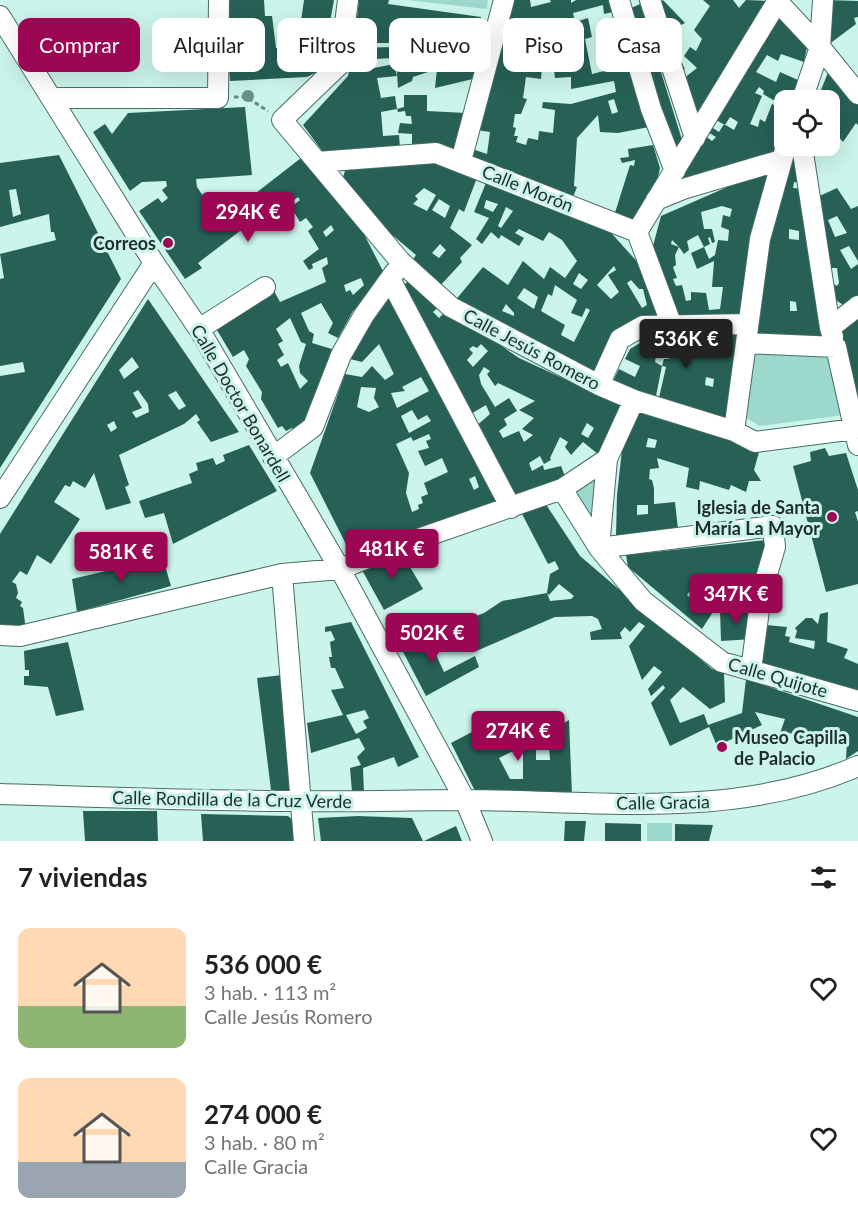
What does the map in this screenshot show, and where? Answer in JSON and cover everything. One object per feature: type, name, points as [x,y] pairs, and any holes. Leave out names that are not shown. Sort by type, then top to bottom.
[{"type":"street","points":[[52,98],[218,98],[219,0]]},
{"type":"street","points":[[282,120],[340,64],[348,0]]},
{"type":"street","points":[[461,161],[504,0]]},
{"type":"street","points":[[619,0],[651,109],[675,171]]},
{"type":"street","points":[[650,0],[695,138]]},
{"type":"street","points":[[805,90],[820,46],[823,0]]},
{"type":"street","points":[[672,326],[637,232],[777,1],[820,46],[858,93]]},
{"type":"street","name":"Calle Doctor Bonardell","points":[[0,16],[154,263],[200,329],[340,569],[465,800],[482,841]]},
{"type":"street","name":"Calle Jesús Romero","points":[[282,120],[400,261],[451,307],[599,385],[634,400],[734,431],[755,442],[857,437]]},
{"type":"street","name":"Calle Morón","points":[[317,162],[436,153],[637,232]]},
{"type":"street","points":[[656,200],[776,156]]},
{"type":"street","points":[[734,431],[760,239],[783,156]]},
{"type":"street","points":[[804,156],[833,338],[857,437]]},
{"type":"street","points":[[273,457],[313,427],[341,355],[364,315],[391,281],[400,261]]},
{"type":"street","points":[[0,498],[154,263]]},
{"type":"street","points":[[391,281],[511,508]]},
{"type":"street","points":[[200,329],[265,287]]},
{"type":"street","points":[[833,338],[858,306]]},
{"type":"street","points":[[599,385],[620,339],[643,326],[672,326],[833,338]]},
{"type":"street","points":[[634,400],[607,459],[599,548],[773,526],[775,547],[761,595],[751,670]]},
{"type":"street","points":[[0,635],[20,636],[282,574],[340,569],[401,545],[562,489],[607,459]]},
{"type":"street","name":"Calle Quijote","points":[[562,489],[599,548],[643,601],[722,662],[858,701]]},
{"type":"street","points":[[282,574],[304,841]]},
{"type":"street","points":[[858,766],[858,771]]},
{"type":"street","name":"Calle Gracia","points":[[465,800],[680,805],[782,790],[832,777],[858,766]]},
{"type":"street","name":"Calle Rondilla de la Cruz Verde","points":[[0,794],[299,801],[465,800]]},
{"type":"path","points":[[246,97],[282,120]]},
{"type":"green space","points":[[407,0],[488,0],[487,9]]},
{"type":"green space","points":[[751,352],[830,355],[843,415],[760,426],[745,417]]},
{"type":"green space","points":[[607,459],[599,548],[562,489]]},
{"type":"green space","points":[[647,823],[672,823],[672,841],[647,841]]},
{"type":"building","points":[[224,0],[264,0],[265,16],[272,16],[277,48],[277,72],[317,72],[307,77],[230,81],[229,72],[265,72],[265,18],[225,18]]},
{"type":"building","points":[[304,0],[334,0],[331,18],[301,18]]},
{"type":"building","points":[[359,0],[389,0],[388,4],[481,17],[389,18],[389,43],[377,43],[377,18],[357,18]]},
{"type":"building","points":[[509,0],[530,0],[531,7],[551,2],[550,0],[571,0],[571,3],[576,0],[610,0],[613,12],[604,14],[603,5],[573,13],[574,18],[505,18]]},
{"type":"building","points":[[663,0],[680,18],[660,18],[656,7]]},
{"type":"building","points":[[703,0],[733,0],[739,8],[746,0],[767,1],[698,116],[679,72],[681,72],[683,79],[697,68],[684,56],[690,47],[696,51],[702,39],[694,30],[710,6]]},
{"type":"building","points":[[826,0],[858,1],[858,17],[854,18],[856,24],[828,45]]},
{"type":"building","points":[[640,4],[644,18],[629,18],[627,10]]},
{"type":"building","points":[[777,15],[807,47],[804,62],[781,54],[778,61],[767,55],[756,72],[776,82],[780,72],[798,80],[795,90],[774,90],[774,100],[763,94],[764,91],[759,87],[755,93],[762,96],[750,124],[758,127],[760,119],[765,122],[772,104],[774,105],[775,157],[684,187],[678,176],[704,135],[712,141],[716,137],[706,131],[710,126],[719,132],[724,124],[714,119]],"holes":[[[730,117],[738,122],[734,130],[725,125]]]},
{"type":"building","points":[[588,18],[592,37],[585,39],[592,74],[630,72],[649,127],[618,133],[600,132],[598,115],[577,138],[574,186],[577,187],[573,197],[469,159],[472,149],[487,154],[490,132],[477,130],[503,24],[503,72],[542,72],[541,79],[526,77],[523,98],[527,99],[521,114],[515,114],[513,127],[516,128],[514,136],[518,136],[516,142],[526,145],[528,138],[538,140],[539,131],[553,133],[555,110],[542,108],[543,102],[571,104],[616,92],[614,81],[571,89],[571,77],[555,78],[554,72],[584,72],[584,19]],"holes":[[[614,99],[618,112],[612,114],[608,101]]]},
{"type":"building","points":[[377,47],[389,47],[389,58],[377,59]]},
{"type":"building","points":[[389,65],[389,72],[396,72],[397,76],[377,78],[381,98],[395,96],[397,109],[381,112],[383,136],[399,135],[400,148],[325,155],[303,125],[348,76],[349,72],[377,72],[377,67]]},
{"type":"building","points":[[829,70],[858,103],[858,125],[856,123],[843,142],[840,138],[840,90],[821,90]]},
{"type":"building","points":[[397,72],[428,72],[413,77],[412,81],[398,88]]},
{"type":"building","points":[[437,72],[478,72],[477,78],[435,88]]},
{"type":"building","points":[[646,72],[661,72],[683,143],[669,147]]},
{"type":"building","points":[[404,95],[427,95],[427,111],[466,113],[454,153],[412,147],[412,134],[398,133],[400,123],[412,124],[411,116],[406,116],[405,111],[398,112],[397,109],[404,107]]},
{"type":"building","points":[[245,107],[252,175],[196,179],[197,187],[220,221],[301,158],[364,234],[387,279],[353,311],[338,338],[328,333],[333,323],[321,303],[301,313],[309,331],[314,334],[312,343],[335,350],[311,415],[302,422],[304,426],[294,432],[292,428],[286,431],[282,426],[278,428],[261,399],[262,392],[246,366],[249,359],[244,350],[233,357],[214,325],[273,289],[280,302],[326,282],[322,268],[328,264],[327,257],[312,264],[313,268],[309,270],[303,261],[319,249],[308,231],[313,227],[306,218],[300,222],[291,207],[300,200],[298,197],[282,209],[285,212],[279,218],[270,208],[198,263],[202,268],[185,279],[139,211],[158,198],[162,203],[168,198],[162,190],[167,186],[166,181],[142,182],[130,191],[93,132],[105,124],[112,134],[128,113]],"holes":[[[331,225],[334,230],[326,237],[323,232]],[[361,278],[364,285],[353,295],[350,290],[346,292],[344,285]],[[290,318],[301,342],[306,344],[299,366],[300,373],[308,381],[300,389],[288,363],[281,367],[277,360],[284,355],[278,344],[283,341],[276,329]]]},
{"type":"building","points":[[653,145],[660,168],[655,191],[635,226],[614,216],[630,165],[634,166],[635,160],[622,163],[620,158],[629,157],[628,149]]},
{"type":"building","points":[[59,155],[121,279],[0,468],[0,376],[25,372],[23,362],[0,366],[0,279],[4,278],[0,254],[56,240],[54,232],[51,232],[49,214],[0,227],[0,163]],"holes":[[[16,189],[21,214],[13,217],[9,190]]]},
{"type":"building","points":[[788,159],[798,160],[801,183],[794,182],[793,188],[802,189],[826,335],[820,341],[753,338],[759,279]],"holes":[[[789,229],[799,231],[799,240],[789,239]],[[790,301],[796,302],[797,311],[790,311]]]},
{"type":"building","points":[[435,161],[478,175],[464,212],[459,209],[450,228],[472,245],[460,258],[462,262],[438,288],[410,264],[416,255],[384,228],[343,177],[346,168]],"holes":[[[424,188],[436,195],[427,211],[413,204],[418,199],[415,196]],[[439,199],[450,206],[445,218],[432,210]],[[440,244],[446,250],[439,258],[432,253]]]},
{"type":"building","points":[[766,170],[768,174],[739,320],[674,320],[650,257],[661,216]],"holes":[[[722,206],[732,209],[730,217],[723,215],[721,227],[729,230],[728,241],[718,240],[715,255],[709,259],[704,247],[710,244],[708,238],[710,237],[712,243],[715,242],[712,229],[704,229],[701,212]],[[698,235],[704,247],[691,253],[697,269],[714,261],[712,287],[723,287],[720,309],[709,310],[706,293],[691,292],[691,300],[686,301],[682,285],[676,286],[673,279],[677,278],[673,267],[676,265],[675,255],[679,247],[684,254],[689,250],[687,241]]]},
{"type":"building","points":[[488,178],[604,225],[641,266],[659,318],[623,327],[596,377],[454,302],[483,267],[508,285],[523,261],[544,279],[550,267],[565,278],[577,261],[562,240],[549,232],[543,241],[519,229],[515,233],[524,238],[519,246],[501,235],[499,239],[491,232],[482,244],[476,239],[489,218],[474,212]],"holes":[[[486,200],[498,204],[493,212],[484,208]],[[506,207],[513,211],[501,228],[498,226]],[[614,266],[616,270],[608,275],[619,292],[611,299],[597,285]],[[579,273],[588,280],[581,289],[573,284]],[[631,280],[639,289],[643,289],[647,305],[642,308],[627,283]],[[555,285],[577,300],[571,313],[582,317],[586,308],[590,310],[574,342],[561,335],[565,325],[541,311],[548,294],[552,296]],[[524,288],[538,297],[534,309],[517,298]],[[506,304],[514,313],[514,316],[502,311]]]},
{"type":"building","points":[[837,188],[851,209],[858,206],[858,261],[849,246],[840,250],[851,269],[858,264],[858,302],[849,309],[827,294],[824,278],[837,286],[839,283],[837,268],[823,268],[813,199]],"holes":[[[837,216],[847,233],[835,237],[828,220]]]},
{"type":"building","points":[[412,278],[442,304],[433,312],[439,318],[448,309],[519,358],[623,406],[619,426],[598,454],[583,442],[571,455],[565,447],[568,442],[560,437],[551,460],[544,464],[540,456],[529,463],[532,471],[543,465],[544,470],[561,466],[566,479],[516,502],[474,428],[490,414],[486,405],[469,415],[400,288]],"holes":[[[481,344],[488,351],[473,367],[467,360],[473,353],[469,349],[473,346],[477,348]],[[484,367],[490,371],[487,374],[495,386],[498,383],[535,401],[519,410],[534,418],[522,429],[533,435],[524,442],[519,431],[503,438],[499,431],[507,425],[504,419],[517,411],[509,398],[495,407],[481,384],[479,375]],[[587,423],[594,428],[588,438],[581,434]]]},
{"type":"building","points":[[392,296],[499,500],[474,512],[352,556],[310,473],[345,374],[362,377],[372,366],[385,380],[394,374],[379,344],[362,362],[350,359],[366,315],[387,297],[389,299]],"holes":[[[421,377],[429,391],[397,408],[391,393],[405,391],[402,387]],[[361,387],[376,388],[374,398],[379,407],[369,412],[357,407]],[[412,410],[418,420],[427,415],[431,421],[409,433],[401,416]],[[429,434],[431,439],[426,441],[429,448],[418,451],[425,466],[442,458],[448,472],[424,483],[428,494],[421,497],[423,503],[418,505],[419,509],[412,512],[406,493],[409,473],[396,444],[411,437],[413,441]],[[475,476],[479,487],[474,490],[469,479]]]},
{"type":"building","points":[[148,299],[239,432],[211,442],[197,422],[200,420],[196,414],[184,424],[119,455],[129,485],[125,487],[131,503],[106,510],[94,473],[85,488],[73,481],[70,487],[65,485],[54,502],[80,519],[51,564],[37,555],[27,575],[20,571],[12,582],[16,584],[18,593],[16,598],[22,602],[20,606],[23,608],[26,630],[0,630],[0,534]],"holes":[[[132,357],[139,367],[124,379],[119,370]],[[138,390],[148,404],[149,412],[136,418],[132,412],[142,408],[133,393]],[[176,391],[186,406],[179,410],[168,395]],[[114,421],[117,428],[111,432],[107,425]]]},
{"type":"building","points":[[858,312],[858,395],[857,396],[838,329]]},
{"type":"building","points":[[742,328],[728,421],[658,402],[666,367],[662,366],[655,401],[611,385],[619,369],[635,377],[640,366],[625,359],[630,349],[655,334]],"holes":[[[693,340],[707,343],[705,350],[692,348]],[[686,351],[691,351],[689,362],[684,361]],[[664,352],[670,352],[669,359],[664,359],[662,366],[655,362],[656,356],[663,357]],[[706,377],[714,379],[713,387],[705,385]]]},
{"type":"building","points":[[643,412],[662,415],[759,452],[754,470],[761,481],[749,481],[746,492],[731,485],[729,490],[700,481],[699,490],[686,487],[689,468],[657,458],[659,468],[650,469],[649,479],[652,480],[654,488],[654,504],[675,502],[678,529],[616,536],[617,495],[623,441],[638,414]],"holes":[[[648,438],[657,440],[655,448],[646,447]],[[637,505],[648,505],[648,514],[637,515]]]},
{"type":"building","points":[[249,445],[277,491],[173,544],[164,513],[145,518],[139,501],[192,483],[189,474],[198,470],[196,463],[213,458],[216,465],[225,461],[223,455]]},
{"type":"building","name":"Iglesia de Santa María La Mayor","points":[[825,448],[829,456],[846,453],[858,490],[858,511],[855,512],[858,522],[858,584],[826,592],[793,466],[811,461],[810,452]]},
{"type":"building","points":[[545,503],[580,556],[712,669],[724,673],[725,702],[710,709],[683,687],[670,700],[680,723],[704,714],[708,725],[742,713],[746,679],[858,717],[858,751],[846,759],[847,742],[819,732],[810,740],[793,740],[791,733],[786,734],[786,729],[785,735],[779,736],[785,719],[755,712],[762,725],[717,746],[709,727],[670,746],[651,703],[665,688],[663,685],[651,696],[648,689],[662,672],[654,666],[642,680],[629,646],[645,626],[639,622],[630,632],[625,627],[620,633],[622,639],[591,640],[590,632],[602,629],[598,619],[592,616],[555,617],[474,652],[463,621],[484,613],[502,601],[547,593],[550,574],[559,569],[555,561],[548,564],[521,512]],"holes":[[[559,584],[574,596],[571,599],[550,601],[547,593],[549,595]]]},
{"type":"building","points":[[766,540],[752,604],[720,601],[702,629],[628,567],[626,555]],"holes":[[[704,577],[717,577],[713,582],[714,591],[721,591],[720,601],[714,597],[710,603],[706,600],[711,591],[704,591],[695,602],[687,595],[694,586],[703,591]]]},
{"type":"building","points":[[400,550],[423,589],[384,610],[362,570]]},
{"type":"building","points":[[161,552],[171,586],[77,612],[72,579],[123,567]]},
{"type":"building","points":[[720,610],[751,610],[753,639],[721,641]]},
{"type":"building","points":[[828,612],[827,642],[848,649],[844,658],[858,664],[858,693],[760,662],[766,625],[787,627],[785,636],[790,637],[789,642],[814,649],[815,641],[795,638],[797,631],[795,628],[806,618],[812,618],[818,624],[820,614]]},
{"type":"building","points":[[351,622],[419,757],[398,767],[394,757],[363,768],[364,793],[352,792],[350,768],[361,765],[357,757],[365,749],[359,738],[311,753],[307,723],[343,715],[331,690],[344,688],[335,668],[331,668],[330,642],[335,640],[331,631],[325,632],[325,627]],"holes":[[[365,710],[369,718],[363,721],[367,728],[356,734],[346,715]]]},
{"type":"building","points":[[425,631],[444,672],[475,656],[479,667],[426,696],[399,644]]},
{"type":"building","points":[[68,642],[84,710],[56,716],[48,687],[24,685],[24,676],[29,676],[29,670],[25,670],[24,651]]},
{"type":"building","points":[[282,675],[292,791],[271,790],[257,678]]},
{"type":"building","points":[[569,720],[572,795],[477,795],[451,743],[487,724],[499,747],[516,738],[514,733],[538,721],[540,725],[544,723],[548,732]],"holes":[[[548,732],[550,760],[536,760],[536,739]],[[523,746],[523,779],[510,779],[499,758]]]},
{"type":"building","points":[[83,811],[157,811],[158,841],[85,841]]},
{"type":"building","points":[[201,814],[288,816],[294,821],[297,841],[203,841]]},
{"type":"building","points":[[358,816],[412,818],[423,841],[321,841],[318,818]]},
{"type":"building","points":[[565,821],[586,821],[584,841],[564,841]]},
{"type":"building","points":[[605,823],[641,824],[641,841],[605,841]]},
{"type":"building","points":[[675,824],[713,825],[709,841],[675,841]]},
{"type":"building","points":[[456,826],[462,841],[424,841]]},
{"type":"place","name":"Correos","points":[[168,243]]},
{"type":"place","name":"Iglesia de Santa María La Mayor","points":[[832,517]]},
{"type":"place","name":"Museo Capilla de Palacio","points":[[722,747]]}]
